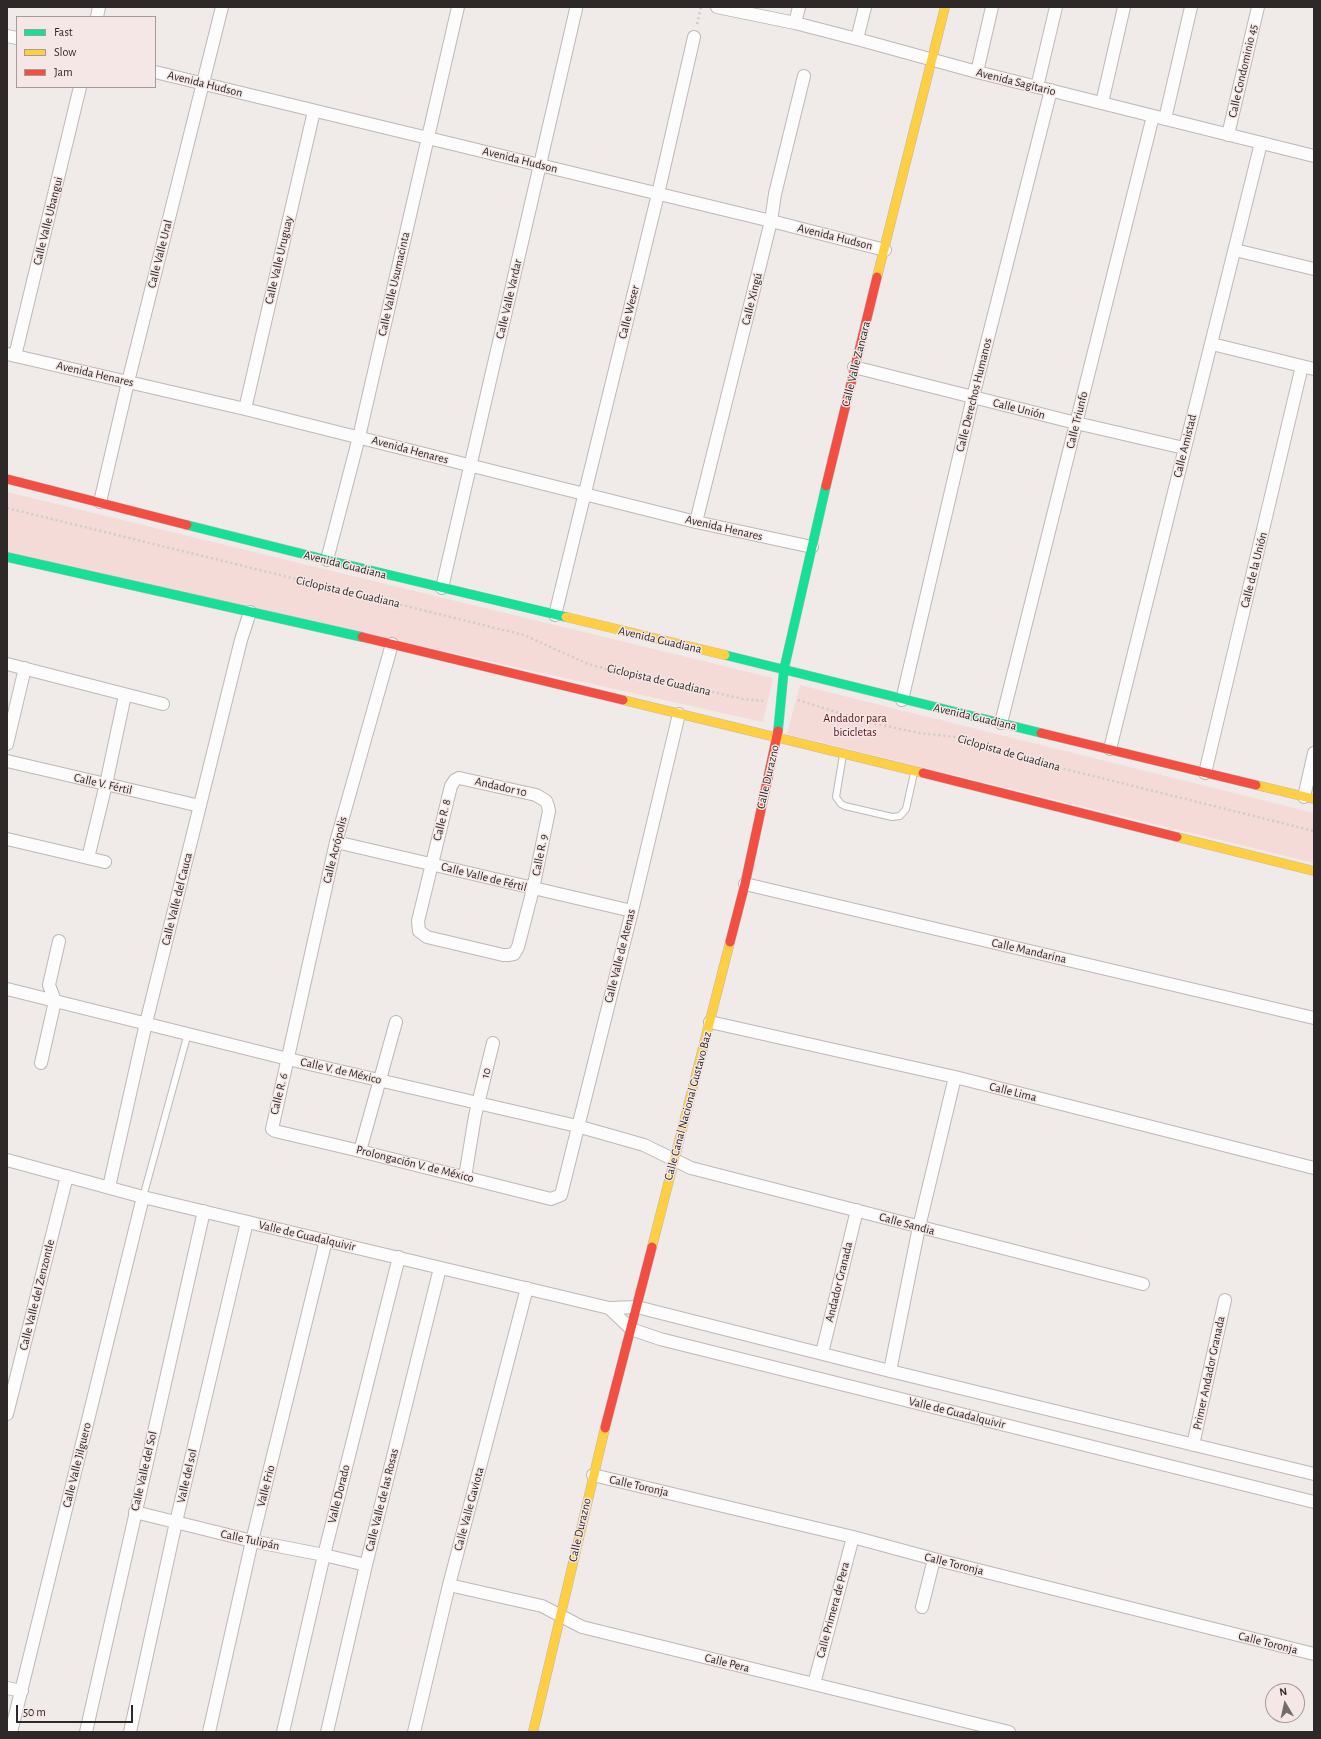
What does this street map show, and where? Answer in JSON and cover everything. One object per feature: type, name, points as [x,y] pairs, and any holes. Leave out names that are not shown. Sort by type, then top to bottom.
[{"type":"street","name":"Calle Valle Ural","points":[[100,502],[128,382],[222,7]]},
{"type":"street","name":"Calle Valle Usumacinta","points":[[327,560],[359,437],[458,7]]},
{"type":"street","name":"Avenida Sagitario","points":[[717,7],[795,23],[977,72],[1314,156]]},
{"type":"street","points":[[795,23],[799,7]]},
{"type":"street","points":[[857,39],[865,7]]},
{"type":"street","name":"Calle Valle Zancara","points":[[784,669],[854,367],[885,250],[945,7]]},
{"type":"street","points":[[977,72],[992,7]]},
{"type":"street","points":[[1036,87],[1056,7]]},
{"type":"street","points":[[1102,103],[1124,7]]},
{"type":"street","points":[[1165,119],[1191,7]]},
{"type":"street","name":"Calle Condominio 45","points":[[1228,135],[1258,7]]},
{"type":"street","name":"Calle Valle Vardar","points":[[442,588],[576,9]]},
{"type":"street","name":"Calle Weser","points":[[555,616],[658,194],[694,38]]},
{"type":"street","name":"Avenida Hudson","points":[[156,72],[885,250]]},
{"type":"street","name":"Calle Xingú","points":[[696,522],[771,221],[775,194],[804,76]]},
{"type":"street","name":"Calle Valle Ubangui","points":[[11,355],[80,88]]},
{"type":"street","name":"Calle Derechos Humanos","points":[[902,700],[973,397],[1050,90]]},
{"type":"street","name":"Calle Valle Uruguay","points":[[246,409],[314,111]]},
{"type":"street","name":"Calle Triunfo","points":[[1001,723],[1153,116]]},
{"type":"street","name":"Calle Amistad","points":[[1110,749],[1261,143]]},
{"type":"street","points":[[1235,250],[1314,269]]},
{"type":"street","points":[[1212,344],[1308,368]]},
{"type":"street","name":"Avenida Henares","points":[[11,355],[246,409],[696,522],[812,547]]},
{"type":"street","name":"Calle Unión","points":[[854,367],[1076,423],[1184,448]]},
{"type":"street","name":"Calle de la Unión","points":[[1205,773],[1308,368]]},
{"type":"street","name":"Avenida Guadiana","points":[[7,479],[555,616],[784,669],[902,700],[1309,798]]},
{"type":"street","points":[[7,557],[392,644],[843,755],[914,771],[1314,871]]},
{"type":"street","name":"Calle Valle del Cauca","points":[[109,1187],[146,1023],[241,640],[250,612]]},
{"type":"street","name":"Calle Acrópolis","points":[[288,1059],[336,842],[392,644]]},
{"type":"street","points":[[7,664],[163,704]]},
{"type":"street","points":[[7,744],[24,668]]},
{"type":"street","name":"Calle Durazno","points":[[744,884],[777,738],[784,669]]},
{"type":"street","points":[[88,858],[125,695]]},
{"type":"street","name":"Calle Valle de Atenas","points":[[558,1197],[560,1195],[632,911],[679,714]]},
{"type":"street","points":[[1309,798],[1314,753]]},
{"type":"street","name":"Calle V. Fértil","points":[[7,761],[200,806]]},
{"type":"street","name":"Andador 10","points":[[455,780],[464,778],[536,795],[546,801]]},
{"type":"street","name":"Calle R. 8","points":[[455,780],[451,786],[418,921],[419,931],[427,937],[503,955],[514,954]]},
{"type":"street","name":"Calle R. 9","points":[[514,954],[518,947],[533,889],[549,811],[546,801]]},
{"type":"street","points":[[7,839],[105,862]]},
{"type":"street","name":"Calle Valle de Fértil","points":[[336,842],[432,863],[533,889],[632,911]]},
{"type":"street","name":"Calle Mandarina","points":[[744,884],[1314,1018]]},
{"type":"street","name":"Calle Canal Nacional Gustavo Baz","points":[[632,1329],[744,884]]},
{"type":"street","points":[[41,1063],[55,1001],[49,985],[59,941]]},
{"type":"street","name":"Calle V. de México","points":[[7,989],[288,1059],[577,1126],[644,1145],[674,1159]]},
{"type":"street","points":[[360,1151],[396,1022]]},
{"type":"street","name":"Calle Lima","points":[[710,1022],[954,1077],[1314,1168]]},
{"type":"street","name":"10","points":[[478,1103],[493,1043]]},
{"type":"street","name":"Calle R. 6","points":[[272,1129],[288,1059]]},
{"type":"street","points":[[890,1371],[920,1227],[954,1077]]},
{"type":"street","points":[[465,1177],[478,1103]]},
{"type":"street","name":"Prolongación V. de México","points":[[272,1129],[275,1131],[551,1199],[558,1197]]},
{"type":"street","name":"Calle Sandia","points":[[674,1159],[691,1168],[1143,1284]]},
{"type":"street","name":"Valle de Guadalquivir","points":[[7,1160],[143,1197],[608,1308],[637,1307],[890,1371],[1314,1474]]},
{"type":"street","name":"Calle Valle del Zenzontle","points":[[7,1414],[67,1176]]},
{"type":"street","name":"Calle Valle Jilguero","points":[[11,1732],[143,1197]]},
{"type":"street","name":"Andador Granada","points":[[822,1353],[857,1210]]},
{"type":"street","name":"Calle Valle del Sol","points":[[86,1732],[204,1211]]},
{"type":"street","name":"Valle del sol","points":[[130,1732],[176,1522],[247,1222]]},
{"type":"street","name":"Valle Frio","points":[[209,1732],[252,1541],[326,1240]]},
{"type":"street","name":"Valle Dorado","points":[[283,1732],[324,1555],[399,1257]]},
{"type":"street","name":"Calle Valle de las Rosas","points":[[327,1732],[366,1565],[440,1268]]},
{"type":"street","name":"Calle Valle Gaviota","points":[[414,1732],[449,1585],[527,1288]]},
{"type":"street","name":"Primer Andador Granada","points":[[1193,1445],[1225,1300]]},
{"type":"street","name":"Valle de Guadalquivir","points":[[608,1308],[632,1329],[660,1339],[1314,1502]]},
{"type":"street","name":"Calle Durazno","points":[[533,1732],[593,1475],[632,1329]]},
{"type":"street","name":"Calle Toronja","points":[[593,1475],[853,1537],[934,1559],[1314,1654]]},
{"type":"street","name":"Calle Tulipán","points":[[135,1512],[252,1541],[366,1565]]},
{"type":"street","name":"Calle Primera de Pera","points":[[814,1684],[853,1537]]},
{"type":"street","points":[[922,1607],[934,1559]]},
{"type":"street","name":"Calle Pera","points":[[449,1585],[542,1606],[582,1627],[1009,1732]]},
{"type":"street","points":[[7,1688],[22,1691]]},
{"type":"lane","points":[[843,755],[836,792],[838,801],[845,806],[892,817],[900,816],[904,813],[914,771]]},
{"type":"lane","points":[[143,1197],[188,1033]]},
{"type":"path","points":[[694,38],[701,7]]},
{"type":"path","name":"Ciclopista de Guadiana","points":[[7,508],[524,635],[588,664],[610,670],[743,699],[764,702],[781,699],[794,699],[868,722],[919,733],[956,737],[989,746],[1025,759],[1314,831]]},
{"type":"green space","points":[[7,492],[773,678],[763,722],[7,554]]},
{"type":"green space","name":"Andador para bicicletas","points":[[800,685],[1314,813],[1314,863],[787,734]]},
{"type":"traffic: fast","points":[[778,731],[784,669],[826,486]]},
{"type":"traffic: fast","points":[[187,525],[566,617]]},
{"type":"traffic: fast","points":[[7,557],[362,637]]},
{"type":"traffic: fast","points":[[725,655],[1041,733]]},
{"type":"traffic: slow","points":[[877,277],[945,7]]},
{"type":"traffic: slow","points":[[566,617],[725,655]]},
{"type":"traffic: slow","points":[[623,700],[923,773]]},
{"type":"traffic: slow","points":[[1256,785],[1314,799]]},
{"type":"traffic: slow","points":[[1177,837],[1314,871]]},
{"type":"traffic: slow","points":[[652,1247],[730,942]]},
{"type":"traffic: slow","points":[[533,1732],[605,1428]]},
{"type":"traffic: jam","points":[[826,486],[877,277]]},
{"type":"traffic: jam","points":[[7,479],[187,525]]},
{"type":"traffic: jam","points":[[362,637],[623,700]]},
{"type":"traffic: jam","points":[[730,942],[745,884],[778,731]]},
{"type":"traffic: jam","points":[[1041,733],[1256,785]]},
{"type":"traffic: jam","points":[[923,773],[1177,837]]},
{"type":"traffic: jam","points":[[605,1428],[652,1247]]}]
